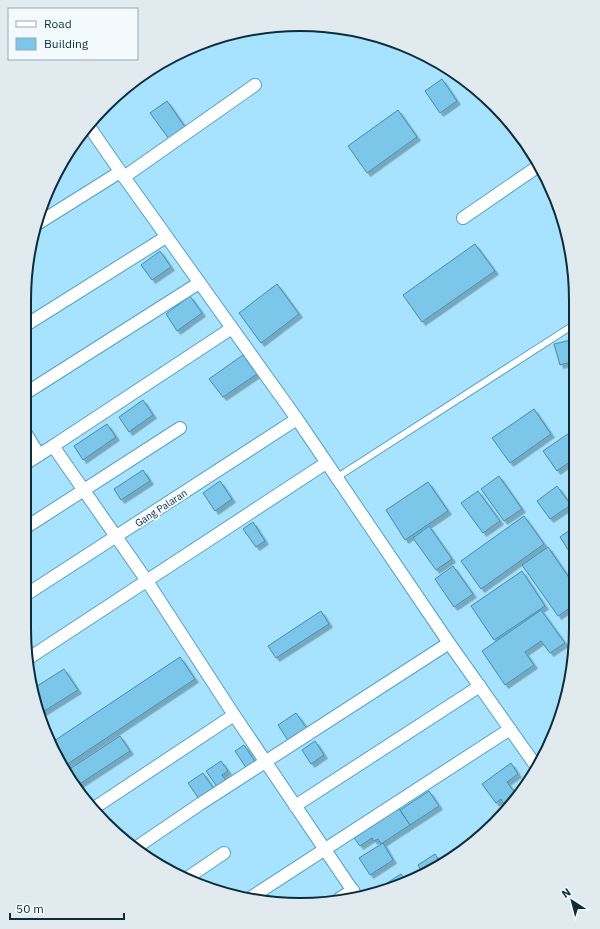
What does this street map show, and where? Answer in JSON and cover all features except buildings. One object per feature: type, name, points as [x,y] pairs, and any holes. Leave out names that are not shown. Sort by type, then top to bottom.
[{"type":"street","points":[[43,220],[122,174],[255,85]]},
{"type":"street","points":[[92,130],[166,237],[297,419],[449,643],[534,763]]},
{"type":"street","points":[[463,218],[535,169]]},
{"type":"street","points":[[31,322],[166,237]]},
{"type":"street","points":[[31,390],[199,283]]},
{"type":"street","points":[[31,460],[232,328]]},
{"type":"street","name":"Gang Palaran","points":[[31,592],[297,419]]},
{"type":"street","points":[[31,524],[180,428]]},
{"type":"street","points":[[31,442],[39,455]]},
{"type":"street","points":[[53,446],[147,581],[234,715],[355,892]]},
{"type":"street","points":[[33,656],[326,463]]},
{"type":"street","points":[[140,845],[449,643]]},
{"type":"street","points":[[295,806],[480,686]]},
{"type":"street","points":[[98,806],[234,715]]},
{"type":"street","points":[[256,894],[510,729]]},
{"type":"street","points":[[191,875],[224,853]]},
{"type":"lane","points":[[336,478],[569,328]]}]
